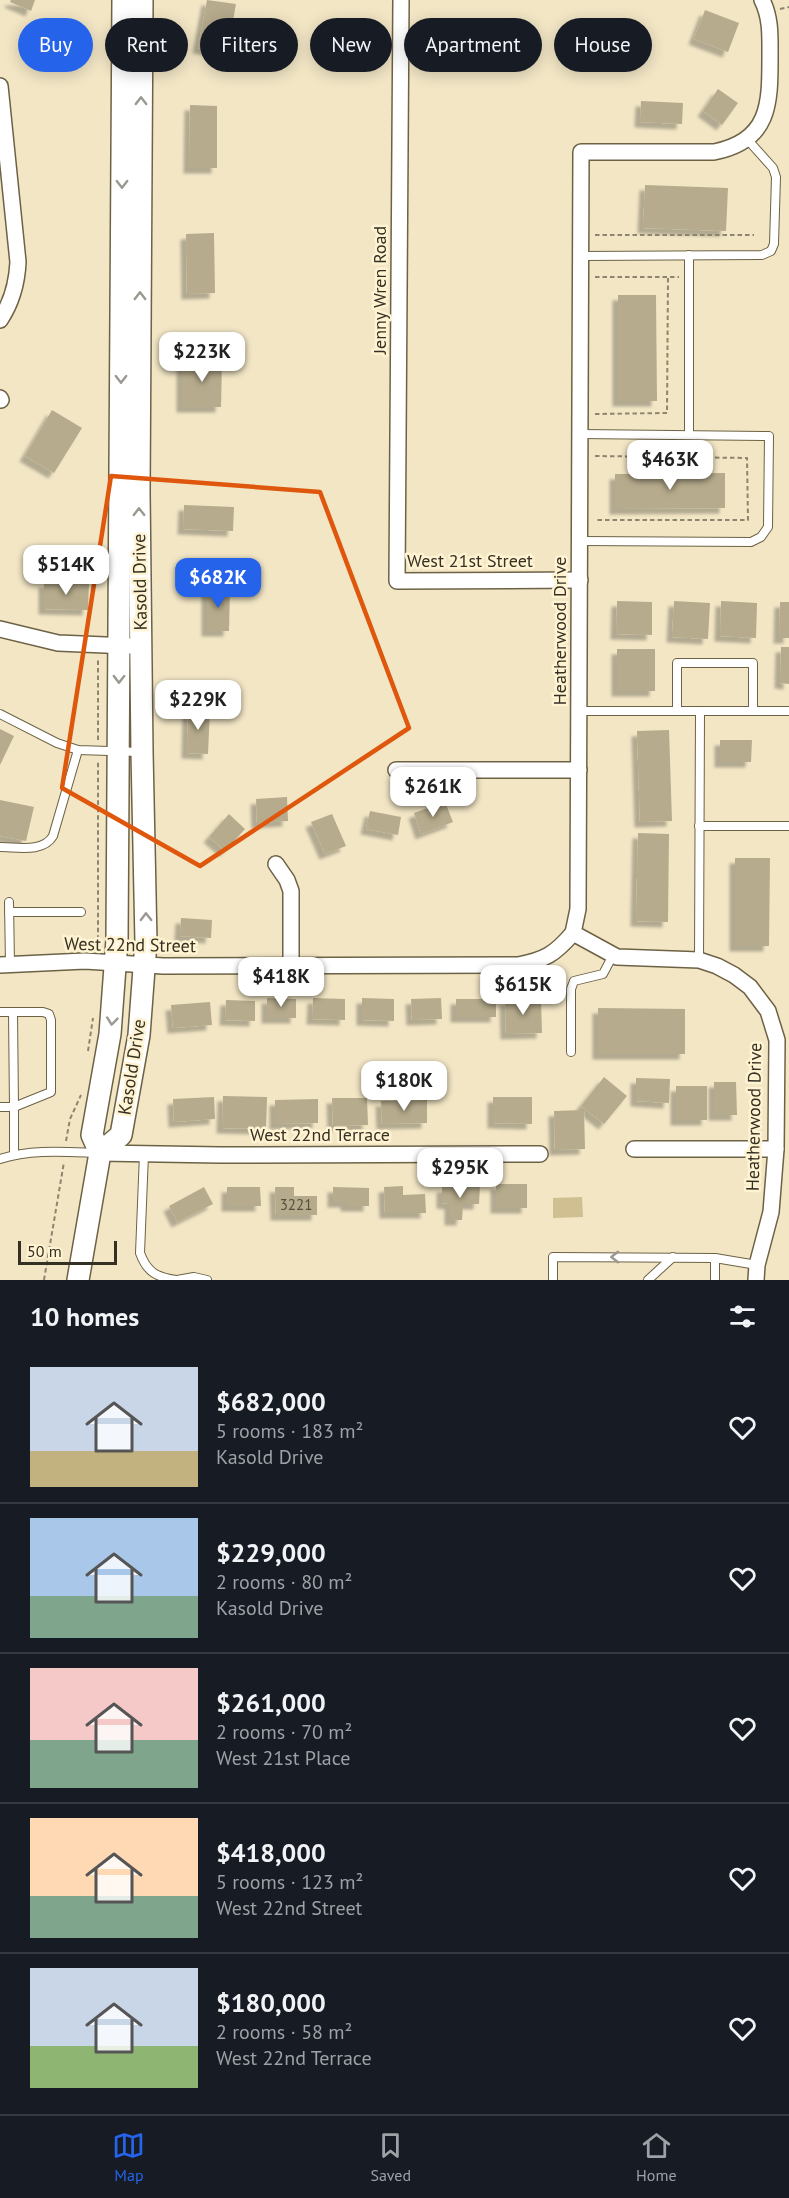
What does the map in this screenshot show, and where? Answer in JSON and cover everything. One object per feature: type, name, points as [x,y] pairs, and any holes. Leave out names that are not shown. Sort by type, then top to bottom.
[{"type":"main road","name":"Kasold Drive","points":[[78,1280],[100,1153],[92,1135],[110,1034],[116,963],[123,0]]},
{"type":"main road","name":"Kasold Drive","points":[[100,1153],[121,1136],[139,1035],[145,965],[146,887],[139,492],[142,0]]},
{"type":"street","name":"Jenny Wren Road","points":[[398,581],[401,0]]},
{"type":"street","points":[[747,139],[763,118],[770,96],[770,23],[762,0]]},
{"type":"street","points":[[0,86],[18,262],[18,279],[14,292],[0,320]]},
{"type":"street","name":"Heatherwood Drive","points":[[747,139],[735,147],[714,152],[581,152],[578,909],[573,933],[613,955],[631,958],[699,960],[734,975],[750,987],[761,1000],[771,1018],[777,1040],[776,1149],[771,1212],[757,1273]]},
{"type":"street","name":"West 21st Street","points":[[398,581],[580,580]]},
{"type":"street","points":[[0,629],[58,643],[141,646]]},
{"type":"street","points":[[396,770],[579,770]]},
{"type":"street","points":[[276,864],[291,891],[291,965]]},
{"type":"street","name":"West 22nd Street","points":[[5,965],[85,961],[145,965],[518,965],[536,962],[549,956],[560,948],[573,933]]},
{"type":"street","points":[[634,1149],[776,1149]]},
{"type":"street","name":"West 22nd Terrace","points":[[100,1153],[540,1154]]},
{"type":"lane","points":[[581,256],[762,255],[771,251],[774,244],[776,177],[773,168],[747,139]]},
{"type":"lane","points":[[689,255],[689,435]]},
{"type":"lane","points":[[580,434],[769,436],[768,527],[761,537],[751,542],[580,541]]},
{"type":"lane","points":[[677,711],[677,663],[753,663],[753,711]]},
{"type":"lane","points":[[579,711],[789,711]]},
{"type":"lane","points":[[699,960],[700,711]]},
{"type":"lane","points":[[0,714],[57,743],[78,750],[142,752]]},
{"type":"lane","points":[[0,847],[39,847],[50,842],[78,750]]},
{"type":"lane","points":[[699,826],[789,826]]},
{"type":"lane","points":[[5,965],[9,902]]},
{"type":"lane","points":[[9,912],[81,912]]},
{"type":"lane","points":[[571,1052],[574,981],[603,974],[613,955]]},
{"type":"lane","points":[[0,1012],[49,1014],[51,1087],[51,1092],[48,1094],[14,1107],[0,1107]]},
{"type":"lane","points":[[13,1012],[14,1155]]},
{"type":"lane","points":[[0,1160],[14,1155],[38,1152],[100,1153]]},
{"type":"lane","points":[[144,1154],[140,1252],[144,1264],[160,1277],[176,1280],[194,1278],[207,1280]]},
{"type":"lane","points":[[553,1280],[552,1257],[715,1258],[757,1273]]},
{"type":"lane","points":[[648,1280],[673,1257]]},
{"type":"lane","points":[[715,1258],[715,1280]]},
{"type":"path","points":[[776,11],[789,7]]},
{"type":"path","points":[[595,235],[754,236]]},
{"type":"path","points":[[595,277],[680,277]]},
{"type":"path","points":[[595,414],[667,414],[668,277]]},
{"type":"path","points":[[595,456],[747,458],[748,520],[595,520]]},
{"type":"path","points":[[44,1280],[63,1169]]},
{"type":"highlighted area","points":[[111,476],[320,492],[409,728],[200,866],[62,788]]},
{"type":"shaded area","points":[[582,1197],[583,1217],[553,1218],[553,1198]]},
{"type":"building","points":[[11,0],[35,0],[31,11],[10,2]]},
{"type":"building","points":[[207,0],[236,4],[233,18],[204,18]]},
{"type":"building","points":[[705,10],[739,23],[728,52],[694,39]]},
{"type":"building","points":[[718,89],[738,103],[722,125],[703,111]]},
{"type":"building","points":[[641,101],[683,103],[682,124],[640,122]]},
{"type":"building","points":[[190,105],[217,106],[217,168],[189,168]]},
{"type":"building","points":[[645,185],[728,188],[726,231],[643,228]]},
{"type":"building","points":[[214,233],[215,293],[187,294],[186,234]]},
{"type":"building","points":[[618,295],[656,295],[657,401],[618,401]]},
{"type":"building","points":[[182,359],[222,359],[221,407],[182,407]]},
{"type":"building","points":[[52,410],[82,428],[54,473],[25,456]]},
{"type":"building","points":[[725,473],[725,508],[615,509],[615,474]]},
{"type":"building","points":[[184,505],[234,507],[233,531],[183,529]]},
{"type":"building","points":[[44,582],[89,583],[88,610],[44,609]]},
{"type":"building","points":[[207,587],[230,587],[229,631],[207,631]]},
{"type":"building","points":[[617,601],[652,602],[652,635],[616,634]]},
{"type":"building","points":[[674,601],[710,603],[708,639],[672,637]]},
{"type":"building","points":[[721,601],[757,603],[756,638],[720,636]]},
{"type":"building","points":[[780,602],[789,602],[789,638],[779,638]]},
{"type":"building","points":[[781,647],[789,647],[789,684],[780,683]]},
{"type":"building","points":[[617,649],[655,649],[655,691],[617,691]]},
{"type":"building","points":[[188,708],[210,708],[208,754],[187,753]]},
{"type":"building","points":[[0,729],[14,736],[0,765]]},
{"type":"building","points":[[669,730],[672,821],[640,822],[637,731]]},
{"type":"building","points":[[720,740],[752,740],[751,762],[720,762]]},
{"type":"building","points":[[287,797],[288,821],[257,823],[256,799]]},
{"type":"building","points":[[0,800],[34,807],[26,841],[0,836]]},
{"type":"building","points":[[445,802],[453,822],[421,834],[414,813]]},
{"type":"building","points":[[370,811],[401,817],[398,835],[366,829]]},
{"type":"building","points":[[229,814],[245,829],[225,851],[209,837]]},
{"type":"building","points":[[332,814],[346,846],[325,854],[311,822]]},
{"type":"building","points":[[638,833],[669,834],[668,922],[636,921]]},
{"type":"building","points":[[735,858],[770,858],[769,946],[735,946]]},
{"type":"building","points":[[181,918],[212,920],[211,938],[180,936]]},
{"type":"building","points":[[267,998],[296,999],[296,1018],[267,1018]]},
{"type":"building","points":[[313,998],[345,999],[345,1020],[312,1019]]},
{"type":"building","points":[[362,998],[394,999],[394,1021],[362,1020]]},
{"type":"building","points":[[441,998],[442,1019],[412,1020],[411,999]]},
{"type":"building","points":[[456,999],[496,999],[496,1017],[456,1017]]},
{"type":"building","points":[[541,999],[542,1033],[506,1034],[505,1000]]},
{"type":"building","points":[[226,1000],[255,1001],[255,1021],[225,1020]]},
{"type":"building","points":[[210,1002],[212,1025],[173,1028],[171,1005]]},
{"type":"building","points":[[598,1008],[685,1009],[685,1054],[598,1054]]},
{"type":"building","points":[[604,1077],[627,1096],[604,1124],[581,1106]]},
{"type":"building","points":[[636,1078],[670,1079],[669,1103],[636,1101]]},
{"type":"building","points":[[714,1082],[736,1082],[737,1115],[714,1115]]},
{"type":"building","points":[[676,1086],[707,1086],[707,1120],[676,1120]]},
{"type":"building","points":[[223,1096],[267,1097],[266,1129],[222,1128]]},
{"type":"building","points":[[214,1097],[215,1119],[174,1122],[173,1099]]},
{"type":"building","points":[[493,1097],[532,1097],[532,1124],[493,1123]]},
{"type":"building","points":[[332,1098],[367,1098],[368,1125],[333,1126]]},
{"type":"building","points":[[318,1099],[318,1123],[275,1124],[275,1100]]},
{"type":"building","points":[[427,1100],[427,1123],[382,1124],[381,1101]]},
{"type":"building","points":[[584,1110],[585,1149],[555,1150],[554,1111]]},
{"type":"building","points":[[496,1184],[527,1184],[527,1208],[496,1208]]},
{"type":"building","points":[[458,1185],[480,1185],[479,1204],[463,1204],[462,1220],[450,1220],[450,1204],[442,1203],[442,1187],[458,1187]]},
{"type":"building","points":[[403,1186],[403,1195],[425,1194],[426,1213],[385,1213],[384,1187]]},
{"type":"building","points":[[204,1187],[213,1204],[177,1222],[169,1206]]},
{"type":"building","points":[[227,1187],[260,1187],[261,1206],[227,1206]]},
{"type":"building","points":[[275,1187],[294,1187],[294,1196],[317,1196],[317,1215],[276,1215]]},
{"type":"building","points":[[333,1187],[369,1188],[369,1206],[346,1206],[346,1202],[333,1202]]}]
